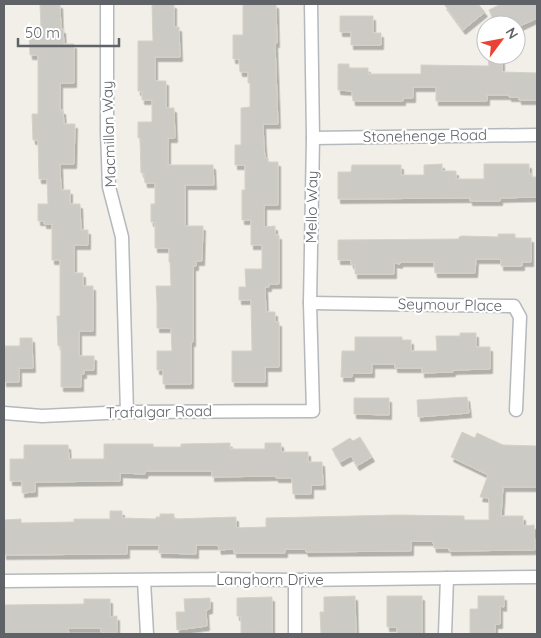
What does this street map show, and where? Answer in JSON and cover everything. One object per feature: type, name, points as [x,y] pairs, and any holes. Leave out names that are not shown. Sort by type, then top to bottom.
[{"type":"street","name":"Macmillan Way","points":[[107,4],[109,187],[122,237],[127,412]]},
{"type":"street","name":"Mello Way","points":[[311,4],[313,138],[310,303],[314,411]]},
{"type":"street","name":"Stonehenge Road","points":[[313,138],[537,135]]},
{"type":"street","name":"Seymour Place","points":[[310,303],[514,306],[520,318],[516,410]]},
{"type":"street","name":"Trafalgar Road","points":[[4,413],[42,416],[127,412],[314,411]]},
{"type":"street","points":[[444,634],[447,578]]},
{"type":"street","name":"Langhorn Drive","points":[[4,581],[537,578]]},
{"type":"street","points":[[295,580],[295,634]]},
{"type":"street","points":[[144,581],[147,634]]},
{"type":"building","points":[[40,4],[60,4],[64,44],[74,44],[74,83],[60,83],[60,110],[63,110],[64,124],[75,124],[74,164],[60,164],[61,190],[70,190],[70,204],[80,204],[81,230],[88,230],[88,245],[74,245],[74,273],[83,273],[83,286],[93,286],[93,331],[79,331],[79,356],[94,356],[94,370],[84,370],[84,374],[81,374],[81,387],[61,387],[61,346],[58,346],[57,316],[60,316],[60,260],[52,260],[52,224],[44,224],[44,221],[38,221],[38,204],[48,204],[47,179],[39,179],[38,140],[33,140],[32,114],[38,114],[38,55],[30,55],[29,29],[41,29]]},
{"type":"building","points":[[152,4],[174,4],[174,27],[179,27],[180,57],[155,57],[155,81],[166,81],[166,108],[174,108],[175,138],[168,138],[168,165],[213,165],[214,185],[185,185],[185,226],[203,226],[202,261],[196,261],[196,266],[193,266],[191,384],[163,384],[163,370],[157,370],[157,351],[172,351],[171,328],[157,328],[156,286],[171,286],[169,248],[155,248],[155,222],[151,222],[151,204],[155,204],[155,183],[145,183],[144,173],[141,173],[140,138],[138,138],[138,122],[152,122],[152,100],[142,100],[142,91],[138,91],[138,41],[153,41]]},
{"type":"building","points":[[243,4],[276,4],[277,43],[275,43],[278,124],[263,124],[265,158],[268,158],[268,162],[278,162],[278,205],[264,205],[264,227],[275,226],[275,235],[279,235],[279,284],[269,284],[269,287],[265,287],[266,312],[275,312],[275,322],[279,322],[279,367],[265,367],[265,382],[232,382],[232,351],[252,351],[251,300],[239,300],[239,287],[246,287],[245,269],[262,269],[262,245],[251,245],[251,220],[242,220],[242,190],[245,190],[245,165],[235,165],[235,145],[241,145],[241,108],[250,107],[248,72],[240,72],[239,59],[233,59],[233,35],[243,35]]},
{"type":"building","points":[[444,4],[478,4],[485,12],[481,15],[476,15],[476,19],[463,30]]},
{"type":"building","points":[[501,4],[537,4],[537,18],[526,23],[526,15],[491,15],[489,10]]},
{"type":"building","points":[[340,16],[373,16],[373,33],[381,33],[381,45],[351,45],[351,32],[340,32]]},
{"type":"building","points":[[338,64],[349,64],[349,68],[368,68],[368,74],[421,74],[421,65],[502,65],[502,72],[537,73],[537,100],[519,100],[519,97],[509,97],[509,95],[487,95],[487,101],[436,101],[436,87],[413,87],[413,98],[403,98],[403,101],[353,101],[352,91],[338,90]]},
{"type":"building","points":[[442,164],[442,171],[456,171],[456,179],[484,179],[484,164],[529,164],[529,174],[532,174],[532,177],[537,177],[537,197],[500,198],[500,201],[470,201],[470,198],[338,199],[338,172],[351,172],[352,165],[401,165],[401,175],[424,175],[424,165]]},
{"type":"building","points":[[498,234],[515,234],[515,238],[531,238],[531,262],[522,262],[522,266],[501,266],[501,259],[476,259],[475,273],[435,273],[434,262],[400,262],[400,264],[394,263],[394,274],[355,274],[355,264],[351,264],[351,260],[338,260],[338,240],[459,239],[462,236],[498,237]]},
{"type":"building","points":[[460,333],[476,333],[476,347],[490,347],[490,369],[422,373],[422,368],[395,368],[395,364],[372,364],[372,373],[352,373],[352,377],[341,377],[342,351],[355,351],[355,337],[402,337],[402,340],[411,340],[411,351],[437,351],[436,336],[460,336]]},
{"type":"building","points":[[20,338],[32,338],[33,368],[19,368],[19,382],[4,382],[4,346],[20,346]]},
{"type":"building","points":[[467,397],[469,413],[418,417],[417,400]]},
{"type":"building","points":[[354,398],[389,398],[389,415],[354,414]]},
{"type":"building","points":[[462,432],[475,438],[477,433],[503,445],[537,446],[537,487],[503,487],[501,516],[523,516],[523,526],[534,525],[535,550],[449,551],[449,548],[434,548],[433,541],[411,541],[411,551],[306,552],[305,549],[285,549],[285,553],[234,553],[234,549],[219,550],[218,545],[196,545],[196,554],[159,553],[159,545],[127,545],[127,554],[4,555],[4,520],[21,519],[21,523],[74,522],[74,519],[110,519],[110,511],[122,511],[122,518],[156,519],[156,517],[160,517],[160,514],[174,514],[174,519],[236,517],[236,528],[266,527],[266,518],[397,515],[464,516],[464,520],[489,520],[489,498],[480,497],[488,475],[451,457]]},
{"type":"building","points":[[360,437],[372,457],[357,466],[351,456],[340,462],[332,449],[350,438],[353,441]]},
{"type":"building","points":[[230,443],[230,449],[265,449],[265,443],[281,443],[281,452],[308,452],[308,462],[322,462],[323,485],[311,485],[311,494],[293,494],[292,478],[276,478],[276,476],[212,477],[212,471],[146,471],[145,474],[120,473],[120,481],[35,482],[35,492],[22,493],[22,481],[10,481],[10,459],[24,459],[24,445],[68,445],[69,459],[104,459],[104,444],[153,444],[153,447],[181,447],[181,444]]},
{"type":"building","points":[[355,596],[356,634],[321,634],[320,612],[324,612],[324,597]]},
{"type":"building","points":[[387,596],[422,596],[422,634],[397,634],[397,627],[387,627]]},
{"type":"building","points":[[478,596],[504,596],[504,607],[500,606],[500,624],[495,624],[495,634],[470,634],[470,609],[478,609]]},
{"type":"building","points":[[272,597],[272,634],[241,634],[241,616],[237,616],[237,598]]},
{"type":"building","points":[[210,598],[210,609],[206,610],[207,626],[177,630],[176,612],[185,612],[184,599]]},
{"type":"building","points":[[84,599],[110,599],[110,617],[117,616],[117,633],[101,632],[101,628],[68,628],[69,634],[4,634],[4,605],[84,604]]}]
